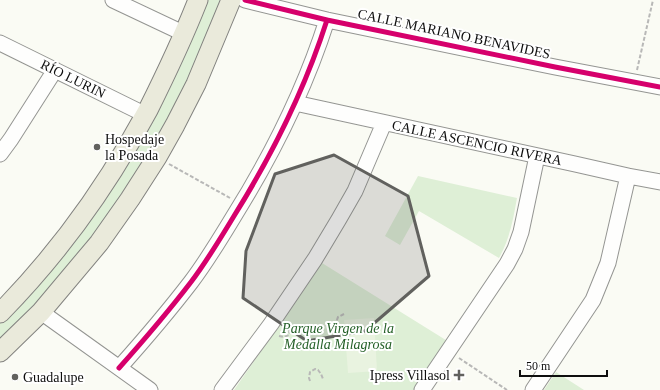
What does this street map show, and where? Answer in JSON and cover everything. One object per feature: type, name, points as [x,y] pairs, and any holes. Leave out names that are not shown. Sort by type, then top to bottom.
[{"type":"main road","points":[[0,313],[53,253],[87,209],[118,163],[146,115],[185,34],[198,0]]},
{"type":"main road","points":[[0,352],[41,312],[99,243],[130,199],[157,157],[196,84],[231,0]]},
{"type":"street","points":[[113,0],[185,34]]},
{"type":"street","name":"CALLE MARIANO BENAVIDES","points":[[245,0],[327,20],[660,87]]},
{"type":"street","points":[[119,368],[159,323],[191,282],[211,253],[260,174],[295,103],[320,43],[327,20]]},
{"type":"street","name":"RÍO LURIN","points":[[0,43],[146,115]]},
{"type":"street","points":[[0,154],[55,70]]},
{"type":"street","name":"CALLE ASCENCIO RIVERA","points":[[295,103],[660,182]]},
{"type":"street","points":[[222,390],[271,324],[315,259],[355,191],[384,123]]},
{"type":"street","points":[[422,390],[507,264],[515,249],[525,218],[537,156]]},
{"type":"street","points":[[533,390],[593,300],[608,263],[628,176]]},
{"type":"street","points":[[41,312],[150,390]]},
{"type":"path","points":[[634,82],[653,0]]},
{"type":"path","points":[[157,157],[242,204]]},
{"type":"path","points":[[344,314],[336,320],[339,326],[344,328]]},
{"type":"path","points":[[279,336],[284,337],[289,335],[288,328],[286,326]]},
{"type":"path","points":[[448,351],[507,390]]},
{"type":"path","points":[[310,381],[310,372],[315,370],[318,370],[322,374],[323,379]]},
{"type":"highlighted area","points":[[334,155],[408,196],[429,276],[365,331],[307,341],[243,298],[246,251],[275,174]]},
{"type":"green space","points":[[206,0],[223,0],[186,90],[144,163],[76,261],[0,343],[0,322],[51,266]]},
{"type":"green space","points":[[418,176],[517,198],[508,236],[499,258],[419,211],[400,245],[385,236]]},
{"type":"green space","name":"Parque Virgen de la Medalla Milagrosa","points":[[322,263],[449,342],[416,390],[234,390]]},
{"type":"green space","points":[[374,318],[377,371],[348,373],[344,320]]},
{"type":"green space","points":[[556,372],[584,390],[544,390]]},
{"type":"cycle path","points":[[245,0],[327,20],[660,87]]},
{"type":"cycle path","points":[[119,368],[165,315],[197,274],[248,193],[298,96],[309,71],[327,20]]},
{"type":"place","name":"Hospedaje la Posada","points":[[97,147]]},
{"type":"place","name":"Ipress Villasol","points":[[459,375]]},
{"type":"place","name":"Guadalupe","points":[[15,377]]}]
